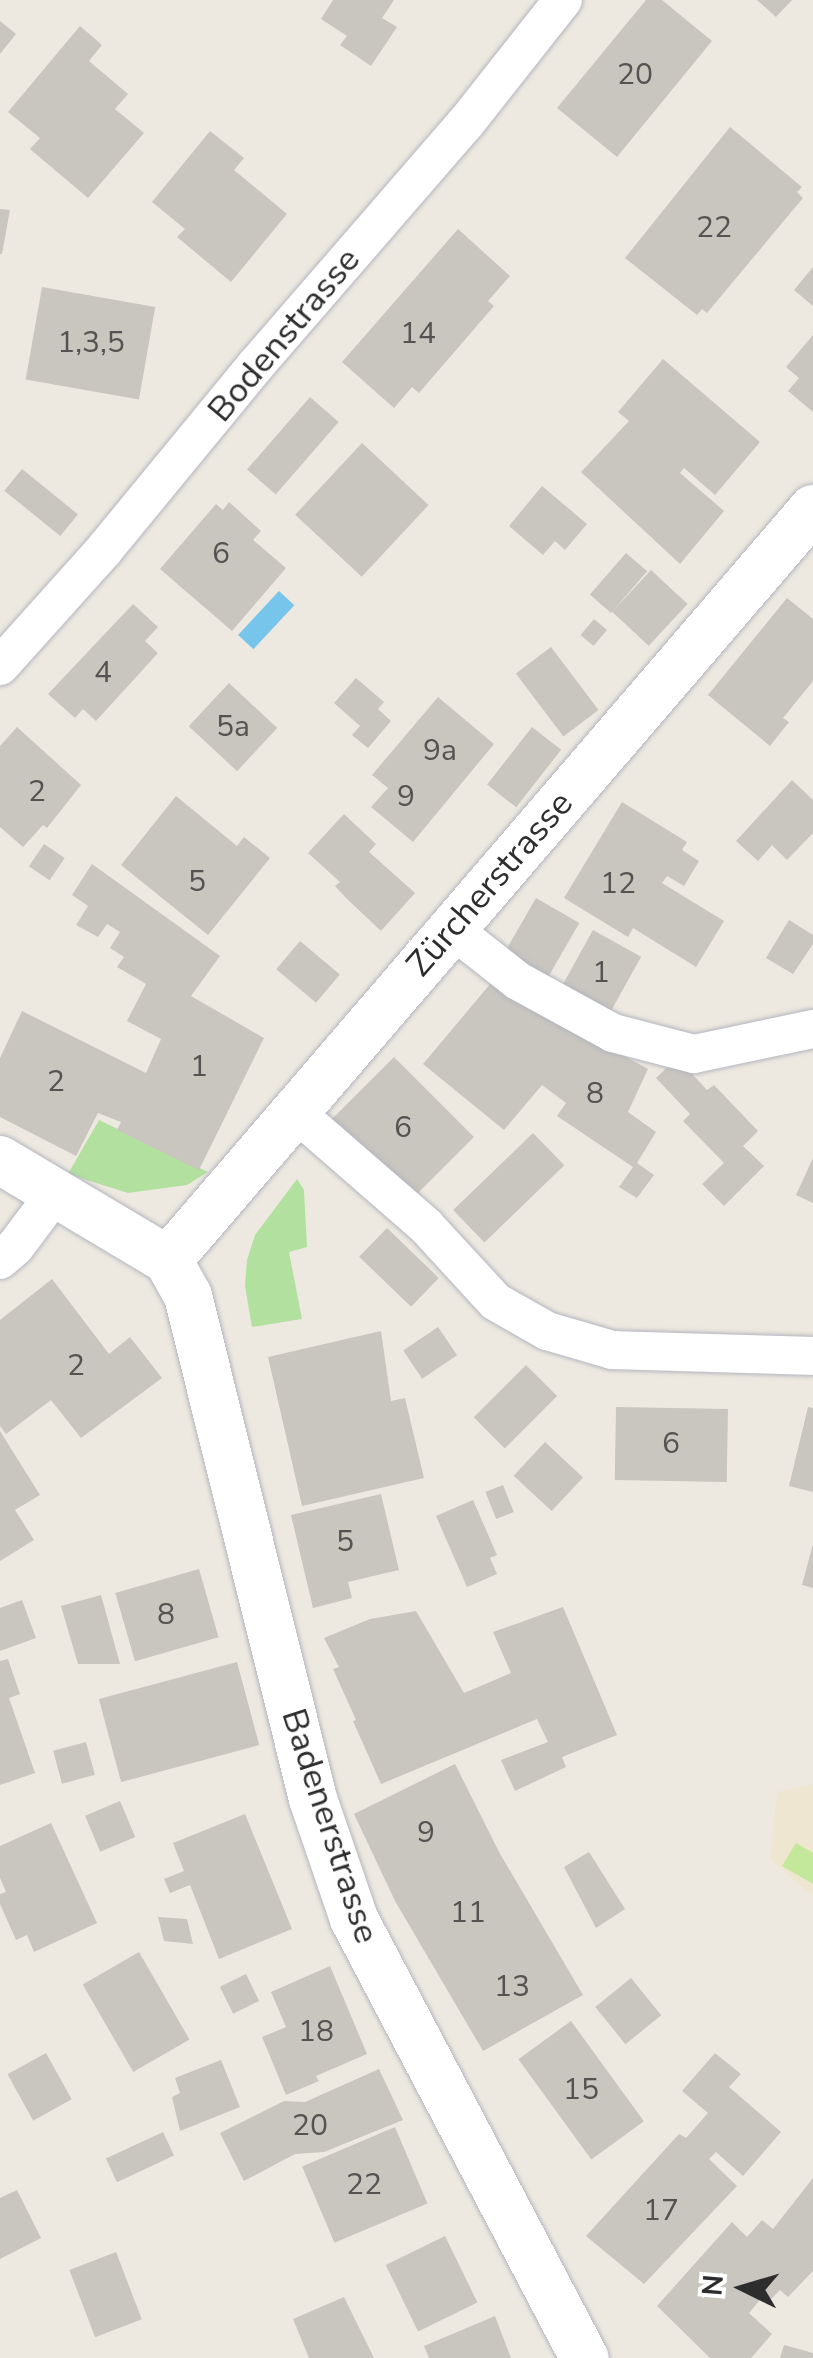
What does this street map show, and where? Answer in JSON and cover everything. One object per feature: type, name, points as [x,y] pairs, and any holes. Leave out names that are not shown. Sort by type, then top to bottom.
[{"type":"street","name":"Bodenstrasse","points":[[0,666],[104,550],[256,365],[466,124],[562,0]]},
{"type":"street","name":"Zürcherstrasse","points":[[168,1260],[813,509]]},
{"type":"street","points":[[452,929],[518,981],[613,1033],[694,1054],[813,1028]]},
{"type":"street","points":[[295,1112],[426,1226],[496,1302],[546,1330],[612,1350],[813,1356]]},
{"type":"street","points":[[0,1160],[168,1260]]},
{"type":"street","points":[[0,1260],[54,1195]]},
{"type":"street","name":"Badenerstrasse","points":[[168,1260],[188,1296],[313,1799],[354,1919],[584,2358]]},
{"type":"shaded area","points":[[813,1784],[813,1897],[770,1859],[777,1792]]},
{"type":"green space","points":[[99,1120],[208,1172],[187,1185],[128,1193],[68,1174]]},
{"type":"green space","points":[[297,1179],[304,1190],[307,1247],[289,1252],[302,1319],[252,1327],[245,1286],[247,1260],[255,1235]]},
{"type":"green space","points":[[796,1843],[813,1853],[813,1884],[782,1866]]},
{"type":"water","points":[[279,591],[294,605],[253,649],[238,635]]},
{"type":"building","points":[[333,0],[394,0],[382,18],[397,27],[371,66],[340,45],[347,36],[321,19]]},
{"type":"building","points":[[646,0],[662,0],[712,41],[617,157],[557,108]]},
{"type":"building","points":[[757,0],[792,0],[776,17]]},
{"type":"building","points":[[0,21],[16,34],[0,54]]},
{"type":"building","points":[[80,26],[102,45],[89,61],[128,94],[115,109],[144,133],[88,198],[30,149],[40,138],[8,112]]},
{"type":"building","points":[[730,127],[802,187],[797,192],[803,198],[707,313],[702,309],[697,315],[625,258]]},
{"type":"building","points":[[210,131],[244,158],[234,170],[287,214],[231,282],[177,237],[185,229],[152,202]]},
{"type":"building","points":[[0,209],[10,210],[2,254],[0,254]]},
{"type":"building","points":[[458,229],[510,276],[488,301],[494,306],[419,393],[412,387],[394,408],[342,362]]},
{"type":"building","points":[[813,267],[813,306],[794,290]]},
{"type":"building","points":[[42,287],[155,307],[139,400],[26,380]]},
{"type":"building","points":[[813,335],[813,412],[788,391],[799,378],[786,367]]},
{"type":"building","points":[[663,359],[760,442],[715,495],[684,468],[680,473],[724,511],[680,564],[581,472],[629,421],[618,412]]},
{"type":"building","points":[[310,397],[339,422],[276,494],[247,469]]},
{"type":"building","points":[[362,443],[429,505],[362,577],[295,515]]},
{"type":"building","points":[[22,469],[78,514],[60,536],[4,491]]},
{"type":"building","points":[[542,486],[587,524],[565,550],[555,541],[543,555],[509,526]]},
{"type":"building","points":[[229,502],[261,531],[253,540],[286,568],[232,631],[160,569],[216,504],[223,510]]},
{"type":"building","points":[[626,553],[647,571],[611,613],[590,595]]},
{"type":"building","points":[[651,570],[688,604],[649,646],[612,612]]},
{"type":"building","points":[[787,598],[813,619],[813,681],[783,718],[789,722],[770,746],[708,695]]},
{"type":"building","points":[[133,604],[158,627],[145,641],[158,653],[96,721],[83,709],[75,718],[48,694]]},
{"type":"building","points":[[594,619],[607,630],[594,646],[581,635]]},
{"type":"building","points":[[551,647],[599,710],[563,737],[516,673]]},
{"type":"building","points":[[356,678],[384,702],[378,709],[391,721],[368,748],[352,735],[360,726],[334,703]]},
{"type":"building","points":[[229,683],[277,728],[237,771],[189,726]]},
{"type":"building","points":[[438,697],[494,744],[413,842],[371,807],[388,788],[372,775]]},
{"type":"building","points":[[17,727],[81,785],[47,828],[43,825],[23,847],[0,827],[0,746]]},
{"type":"building","points":[[532,727],[561,750],[516,807],[487,785]]},
{"type":"building","points":[[792,780],[813,800],[813,833],[787,860],[772,845],[758,861],[736,841]]},
{"type":"building","points":[[176,796],[237,846],[244,837],[270,858],[208,935],[121,865]]},
{"type":"building","points":[[622,802],[687,842],[682,850],[699,861],[684,886],[667,876],[662,883],[724,921],[696,967],[633,928],[628,937],[564,898]]},
{"type":"building","points":[[344,814],[376,844],[369,852],[415,893],[381,931],[335,886],[340,882],[308,853]]},
{"type":"building","points":[[44,844],[65,858],[50,880],[29,866]]},
{"type":"building","points":[[92,864],[220,956],[191,996],[264,1038],[199,1170],[117,1130],[121,1122],[98,1113],[76,1156],[0,1117],[0,1058],[22,1011],[146,1073],[161,1039],[127,1021],[146,984],[117,967],[124,957],[110,948],[120,932],[107,924],[98,937],[76,925],[88,906],[72,895]]},
{"type":"building","points":[[536,898],[579,923],[545,982],[502,957]]},
{"type":"building","points":[[789,920],[813,935],[813,944],[793,974],[766,958]]},
{"type":"building","points":[[593,930],[641,957],[609,1015],[561,989]]},
{"type":"building","points":[[300,941],[340,974],[316,1003],[276,969]]},
{"type":"building","points":[[491,983],[648,1069],[628,1112],[656,1132],[637,1163],[654,1175],[637,1198],[619,1187],[633,1167],[557,1116],[566,1103],[542,1085],[504,1130],[423,1064]]},
{"type":"building","points":[[394,1057],[474,1137],[412,1199],[332,1119]]},
{"type":"building","points":[[677,1058],[707,1090],[714,1085],[758,1131],[743,1146],[764,1166],[724,1206],[702,1184],[724,1163],[683,1121],[690,1114],[656,1078]]},
{"type":"building","points":[[533,1133],[564,1165],[484,1242],[453,1210]]},
{"type":"building","points":[[813,1158],[813,1203],[796,1195]]},
{"type":"building","points":[[387,1228],[439,1278],[411,1307],[359,1257]]},
{"type":"building","points":[[52,1279],[109,1354],[130,1337],[162,1378],[81,1438],[51,1400],[6,1434],[0,1426],[0,1320]]},
{"type":"building","points":[[438,1327],[457,1355],[422,1379],[403,1350]]},
{"type":"building","points":[[381,1331],[391,1401],[405,1398],[424,1478],[302,1506],[268,1357]]},
{"type":"building","points":[[526,1365],[557,1396],[505,1448],[474,1417]]},
{"type":"building","points":[[616,1407],[728,1409],[727,1482],[615,1480]]},
{"type":"building","points":[[808,1407],[813,1408],[813,1492],[789,1486]]},
{"type":"building","points":[[0,1431],[40,1495],[15,1510],[34,1540],[0,1561]]},
{"type":"building","points":[[545,1442],[583,1477],[552,1511],[514,1476]]},
{"type":"building","points":[[503,1485],[514,1512],[496,1519],[485,1492]]},
{"type":"building","points":[[381,1494],[399,1570],[348,1582],[352,1598],[313,1608],[291,1515]]},
{"type":"building","points":[[473,1500],[497,1555],[490,1558],[497,1574],[467,1587],[436,1516]]},
{"type":"building","points":[[813,1544],[813,1588],[802,1585]]},
{"type":"building","points":[[199,1569],[219,1637],[135,1661],[115,1593]]},
{"type":"building","points":[[101,1595],[120,1664],[78,1664],[61,1606]]},
{"type":"building","points":[[22,1600],[36,1638],[0,1651],[0,1608]]},
{"type":"building","points":[[563,1607],[617,1735],[562,1757],[566,1767],[515,1791],[501,1760],[548,1742],[537,1719],[381,1784],[333,1669],[339,1667],[324,1638],[370,1619],[416,1611],[464,1693],[511,1673],[493,1632]]},
{"type":"building","points":[[8,1659],[20,1694],[9,1698],[35,1773],[0,1785],[0,1661]]},
{"type":"building","points":[[237,1662],[259,1745],[121,1782],[99,1699]]},
{"type":"building","points":[[86,1742],[95,1775],[62,1784],[53,1751]]},
{"type":"building","points":[[455,1764],[499,1852],[583,1995],[483,2051],[395,1901],[354,1814]]},
{"type":"building","points":[[120,1801],[135,1837],[100,1852],[85,1816]]},
{"type":"building","points":[[245,1814],[292,1929],[219,1959],[190,1885],[170,1893],[164,1879],[184,1871],[173,1843]]},
{"type":"building","points":[[51,1823],[97,1923],[34,1952],[27,1935],[16,1940],[0,1904],[0,1894],[6,1892],[0,1878],[0,1846]]},
{"type":"building","points":[[589,1852],[625,1909],[596,1928],[564,1867]]},
{"type":"building","points":[[158,1917],[187,1919],[193,1944],[164,1941]]},
{"type":"building","points":[[139,1952],[190,2039],[133,2072],[83,1984]]},
{"type":"building","points":[[330,1966],[367,2054],[316,2076],[319,2081],[286,2095],[262,2037],[286,2027],[271,1992]]},
{"type":"building","points":[[246,1974],[259,2001],[233,2014],[220,1987]]},
{"type":"building","points":[[631,1978],[661,2015],[625,2044],[595,2007]]},
{"type":"building","points":[[571,2021],[644,2121],[591,2160],[518,2059]]},
{"type":"building","points":[[46,2053],[72,2099],[33,2121],[8,2074]]},
{"type":"building","points":[[715,2053],[741,2074],[729,2087],[781,2132],[743,2176],[716,2152],[709,2159],[737,2186],[644,2284],[586,2236],[679,2134],[686,2138],[708,2113],[682,2091]]},
{"type":"building","points":[[221,2060],[240,2107],[180,2131],[172,2097],[180,2093],[175,2078]]},
{"type":"building","points":[[379,2069],[403,2120],[324,2152],[295,2154],[244,2181],[220,2133],[284,2101],[305,2102]]},
{"type":"building","points":[[395,2127],[427,2203],[334,2243],[302,2166]]},
{"type":"building","points":[[163,2132],[174,2156],[117,2182],[106,2159]]},
{"type":"building","points":[[813,2178],[813,2271],[788,2297],[780,2290],[770,2300],[764,2295],[749,2313],[772,2334],[751,2358],[710,2358],[657,2306],[732,2222],[747,2237],[762,2220],[773,2229]]},
{"type":"building","points":[[17,2190],[41,2238],[0,2259],[0,2198]]},
{"type":"building","points":[[445,2236],[477,2303],[418,2331],[386,2265]]},
{"type":"building","points":[[116,2252],[142,2319],[95,2337],[69,2270]]},
{"type":"building","points":[[344,2297],[374,2358],[309,2358],[293,2319]]},
{"type":"building","points":[[495,2316],[511,2358],[429,2358],[424,2346]]},
{"type":"building","points":[[784,2345],[813,2353],[813,2358],[780,2358]]}]
